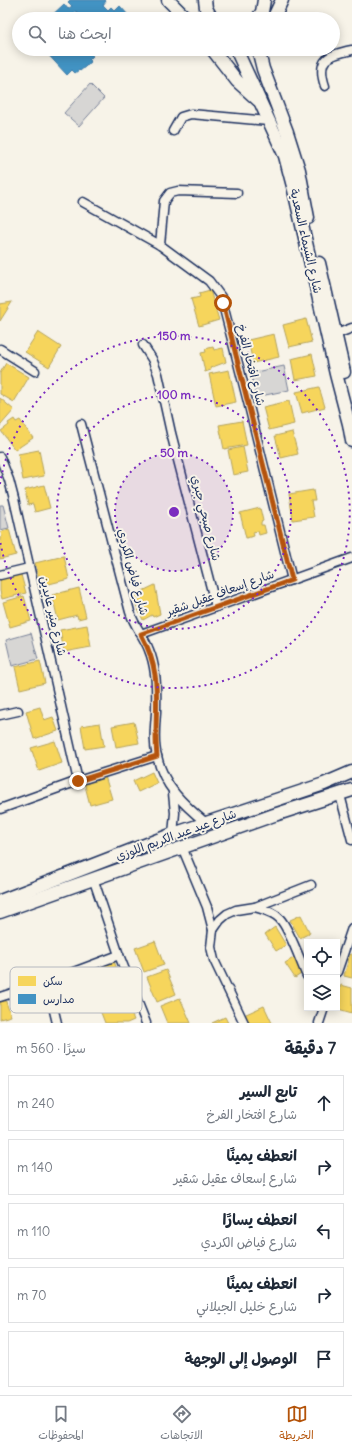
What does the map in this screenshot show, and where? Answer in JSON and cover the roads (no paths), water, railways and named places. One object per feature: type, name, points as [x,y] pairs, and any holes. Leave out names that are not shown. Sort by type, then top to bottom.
[{"type":"street","points":[[168,0],[180,12]]},
{"type":"street","points":[[261,12],[264,0]]},
{"type":"street","points":[[276,12],[282,0]]},
{"type":"street","points":[[203,3],[208,12]]},
{"type":"street","points":[[340,53],[352,50]]},
{"type":"street","points":[[217,56],[237,81],[261,103]]},
{"type":"street","name":"شارع الشيماء السعدية","points":[[239,56],[268,121],[284,140]]},
{"type":"street","name":"شارع الشيماء السعدية","points":[[260,56],[284,140],[299,170],[332,335],[336,374],[350,418],[352,441]]},
{"type":"street","points":[[266,56],[272,94]]},
{"type":"street","points":[[325,86],[322,77],[323,63],[331,56]]},
{"type":"street","points":[[172,131],[180,117],[191,114],[268,121]]},
{"type":"street","points":[[160,245],[164,201],[170,193],[178,191],[237,193]]},
{"type":"street","name":"شارع افتخار الفرخ","points":[[83,202],[160,245],[209,281],[221,297],[292,580]]},
{"type":"street","points":[[332,335],[352,328]]},
{"type":"street","name":"شارع الشيماء السعدية","points":[[332,335],[352,402]]},
{"type":"street","name":"شارع صبحي جبري","points":[[143,345],[152,359],[158,374],[171,433],[216,607]]},
{"type":"street","points":[[1,352],[35,371]]},
{"type":"street","name":"شارع فياض الكردي","points":[[81,424],[130,612],[136,627],[150,650],[155,675],[155,735],[157,756],[164,778],[173,793],[206,823]]},
{"type":"street","name":"شارع منير عابدين","points":[[0,457],[9,480],[14,499],[61,700],[78,781]]},
{"type":"street","name":"شارع إسعاف عقيل شقير","points":[[141,634],[352,558]]},
{"type":"street","points":[[0,575],[29,568]]},
{"type":"street","points":[[0,715],[18,711]]},
{"type":"street","points":[[0,809],[78,781],[157,756]]},
{"type":"street","name":"شارع عيد عبد الكريم اللوزي","points":[[0,901],[173,834],[324,784],[352,772]]},
{"type":"street","name":"شارع عيد عبد الكريم اللوزي","points":[[0,912],[274,815],[352,790]]},
{"type":"street","name":"شارع فياض الكردي","points":[[173,793],[175,813],[173,834]]},
{"type":"street","points":[[340,795],[352,840]]},
{"type":"street","points":[[182,847],[207,907],[213,930],[211,947],[214,960],[244,1023]]},
{"type":"street","points":[[93,878],[124,967]]},
{"type":"street","points":[[213,930],[220,920],[227,914],[236,910],[255,907],[312,885]]},
{"type":"street","points":[[255,907],[273,914],[280,919],[288,931],[307,975]]},
{"type":"street","points":[[340,963],[352,928]]},
{"type":"street","points":[[87,967],[119,955]]},
{"type":"street","points":[[0,997],[10,994]]},
{"type":"street","points":[[319,1023],[323,1011]]},
{"type":"street","points":[[55,1013],[57,1023]]},
{"type":"street","points":[[142,1013],[146,1023]]}]
